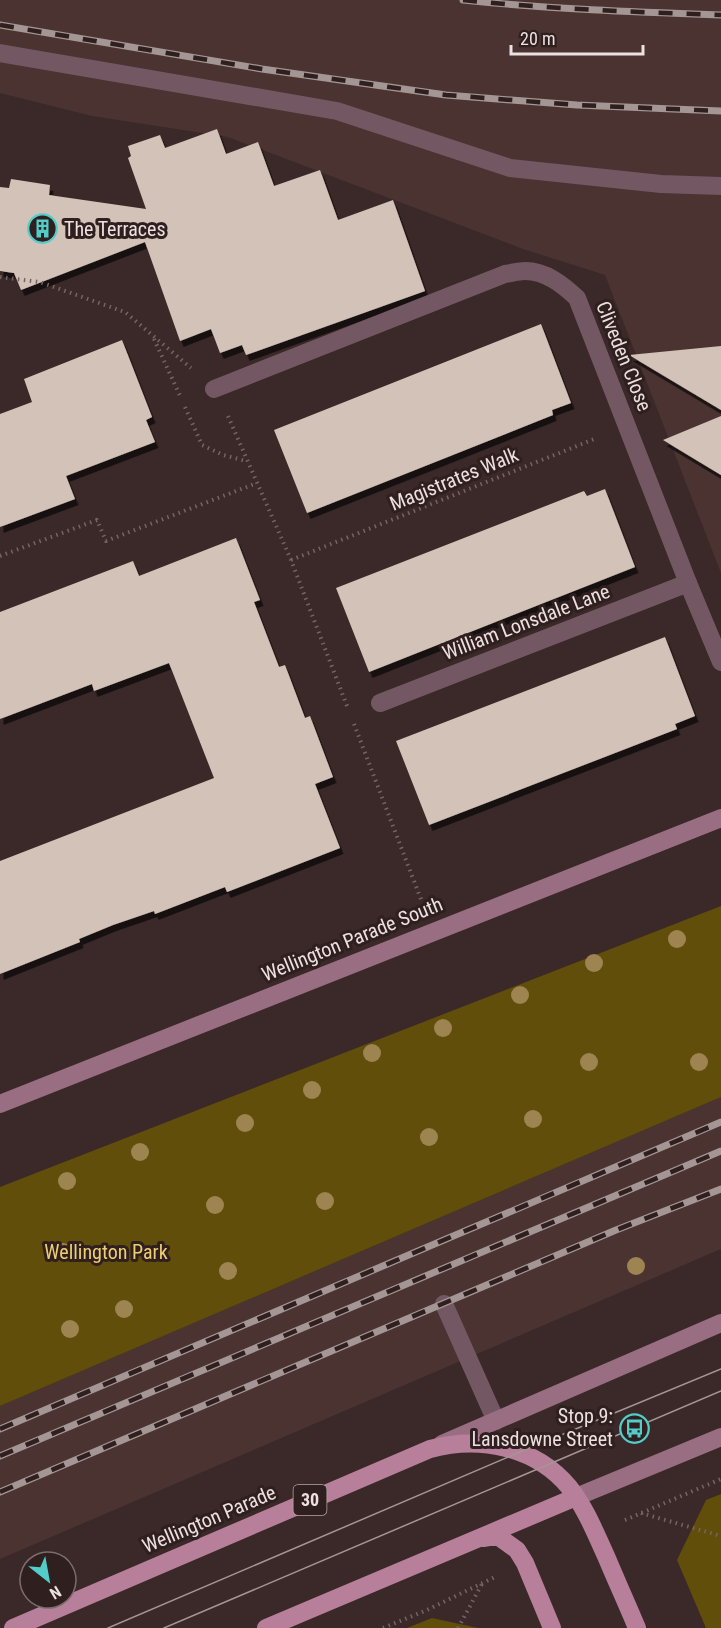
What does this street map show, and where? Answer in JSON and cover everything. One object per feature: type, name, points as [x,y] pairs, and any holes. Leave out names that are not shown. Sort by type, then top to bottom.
[{"type":"main road","points":[[430,1449],[471,1443],[498,1446],[520,1452],[552,1471],[576,1497],[595,1533],[637,1628]]},
{"type":"main road","name":"Wellington Parade","points":[[13,1628],[430,1449]]},
{"type":"main road","points":[[266,1628],[576,1497]]},
{"type":"main road","points":[[478,1539],[499,1537],[517,1550],[525,1563],[552,1628]]},
{"type":"street","points":[[0,53],[337,111],[510,168],[661,184],[721,186]]},
{"type":"street","name":"Cliveden Close","points":[[214,389],[505,274],[526,271],[546,275],[563,285],[577,298],[721,662]]},
{"type":"street","name":"William Lonsdale Lane","points":[[380,703],[688,583]]},
{"type":"street","name":"Wellington Parade South","points":[[0,1104],[721,818]]},
{"type":"street","points":[[444,1304],[496,1421]]},
{"type":"street","name":"Wellington Parade","points":[[430,1449],[721,1323]]},
{"type":"street","points":[[576,1497],[721,1437]]},
{"type":"path","points":[[0,277],[40,282],[125,312],[214,389],[291,560],[433,931]]},
{"type":"path","name":"Magistrates Walk","points":[[291,560],[628,425]]},
{"type":"path","points":[[0,556],[97,520],[106,541],[257,483]]},
{"type":"path","points":[[595,1533],[721,1479]]},
{"type":"path","points":[[641,1513],[721,1536]]},
{"type":"path","points":[[383,1628],[427,1610],[525,1563]]},
{"type":"path","points":[[458,1628],[482,1583]]},
{"type":"shaded area","points":[[0,0],[721,0],[721,573],[605,275],[523,249],[228,137],[92,116],[0,93]]},
{"type":"shaded area","points":[[721,1097],[721,1249],[0,1559],[0,1406]]},
{"type":"green space","name":"Wellington Park","points":[[721,906],[721,1097],[0,1406],[0,1187]]},
{"type":"green space","points":[[721,1494],[721,1628],[706,1628],[677,1560],[706,1500]]},
{"type":"green space","points":[[432,1618],[478,1628],[407,1628]]},
{"type":"building","points":[[217,129],[226,154],[258,142],[274,186],[320,170],[338,220],[393,200],[425,291],[246,355],[242,345],[220,353],[211,329],[180,341],[145,242],[21,290],[14,273],[0,271],[0,187],[9,188],[11,179],[50,185],[49,195],[146,209],[128,158],[131,156],[128,146],[160,135],[165,148]]},
{"type":"building","points":[[541,324],[571,403],[552,410],[553,415],[307,513],[274,430]]},
{"type":"building","points":[[122,340],[152,417],[146,420],[155,442],[66,476],[75,499],[0,527],[0,414],[32,402],[24,379]]},
{"type":"building","points":[[721,346],[721,410],[629,355]]},
{"type":"building","points":[[721,416],[721,475],[663,440]]},
{"type":"building","points":[[605,489],[635,567],[369,672],[336,588],[584,491],[587,496]]},
{"type":"building","points":[[236,538],[260,600],[254,602],[279,667],[285,665],[305,718],[310,716],[333,777],[315,784],[340,848],[227,892],[225,887],[155,914],[154,911],[113,925],[79,939],[80,942],[0,974],[0,861],[214,778],[169,663],[94,691],[92,684],[0,719],[0,612],[133,561],[139,576]]},
{"type":"building","points":[[665,637],[695,716],[675,724],[677,729],[429,825],[396,741]]},
{"type":"tram line","points":[[108,1628],[721,1369]]},
{"type":"tram line","points":[[164,1628],[721,1391]]},
{"type":"railway","points":[[463,0],[560,8],[721,15]]},
{"type":"railway","points":[[0,25],[262,69],[446,95],[577,105],[721,111]]},
{"type":"railway","points":[[0,1429],[721,1122]]},
{"type":"railway","points":[[0,1456],[721,1151]]},
{"type":"railway","points":[[0,1492],[616,1230],[721,1189]]},
{"type":"place","name":"The Terraces","points":[[43,229]]},
{"type":"place","name":"Stop 9: Lansdowne Street","points":[[634,1428]]}]
